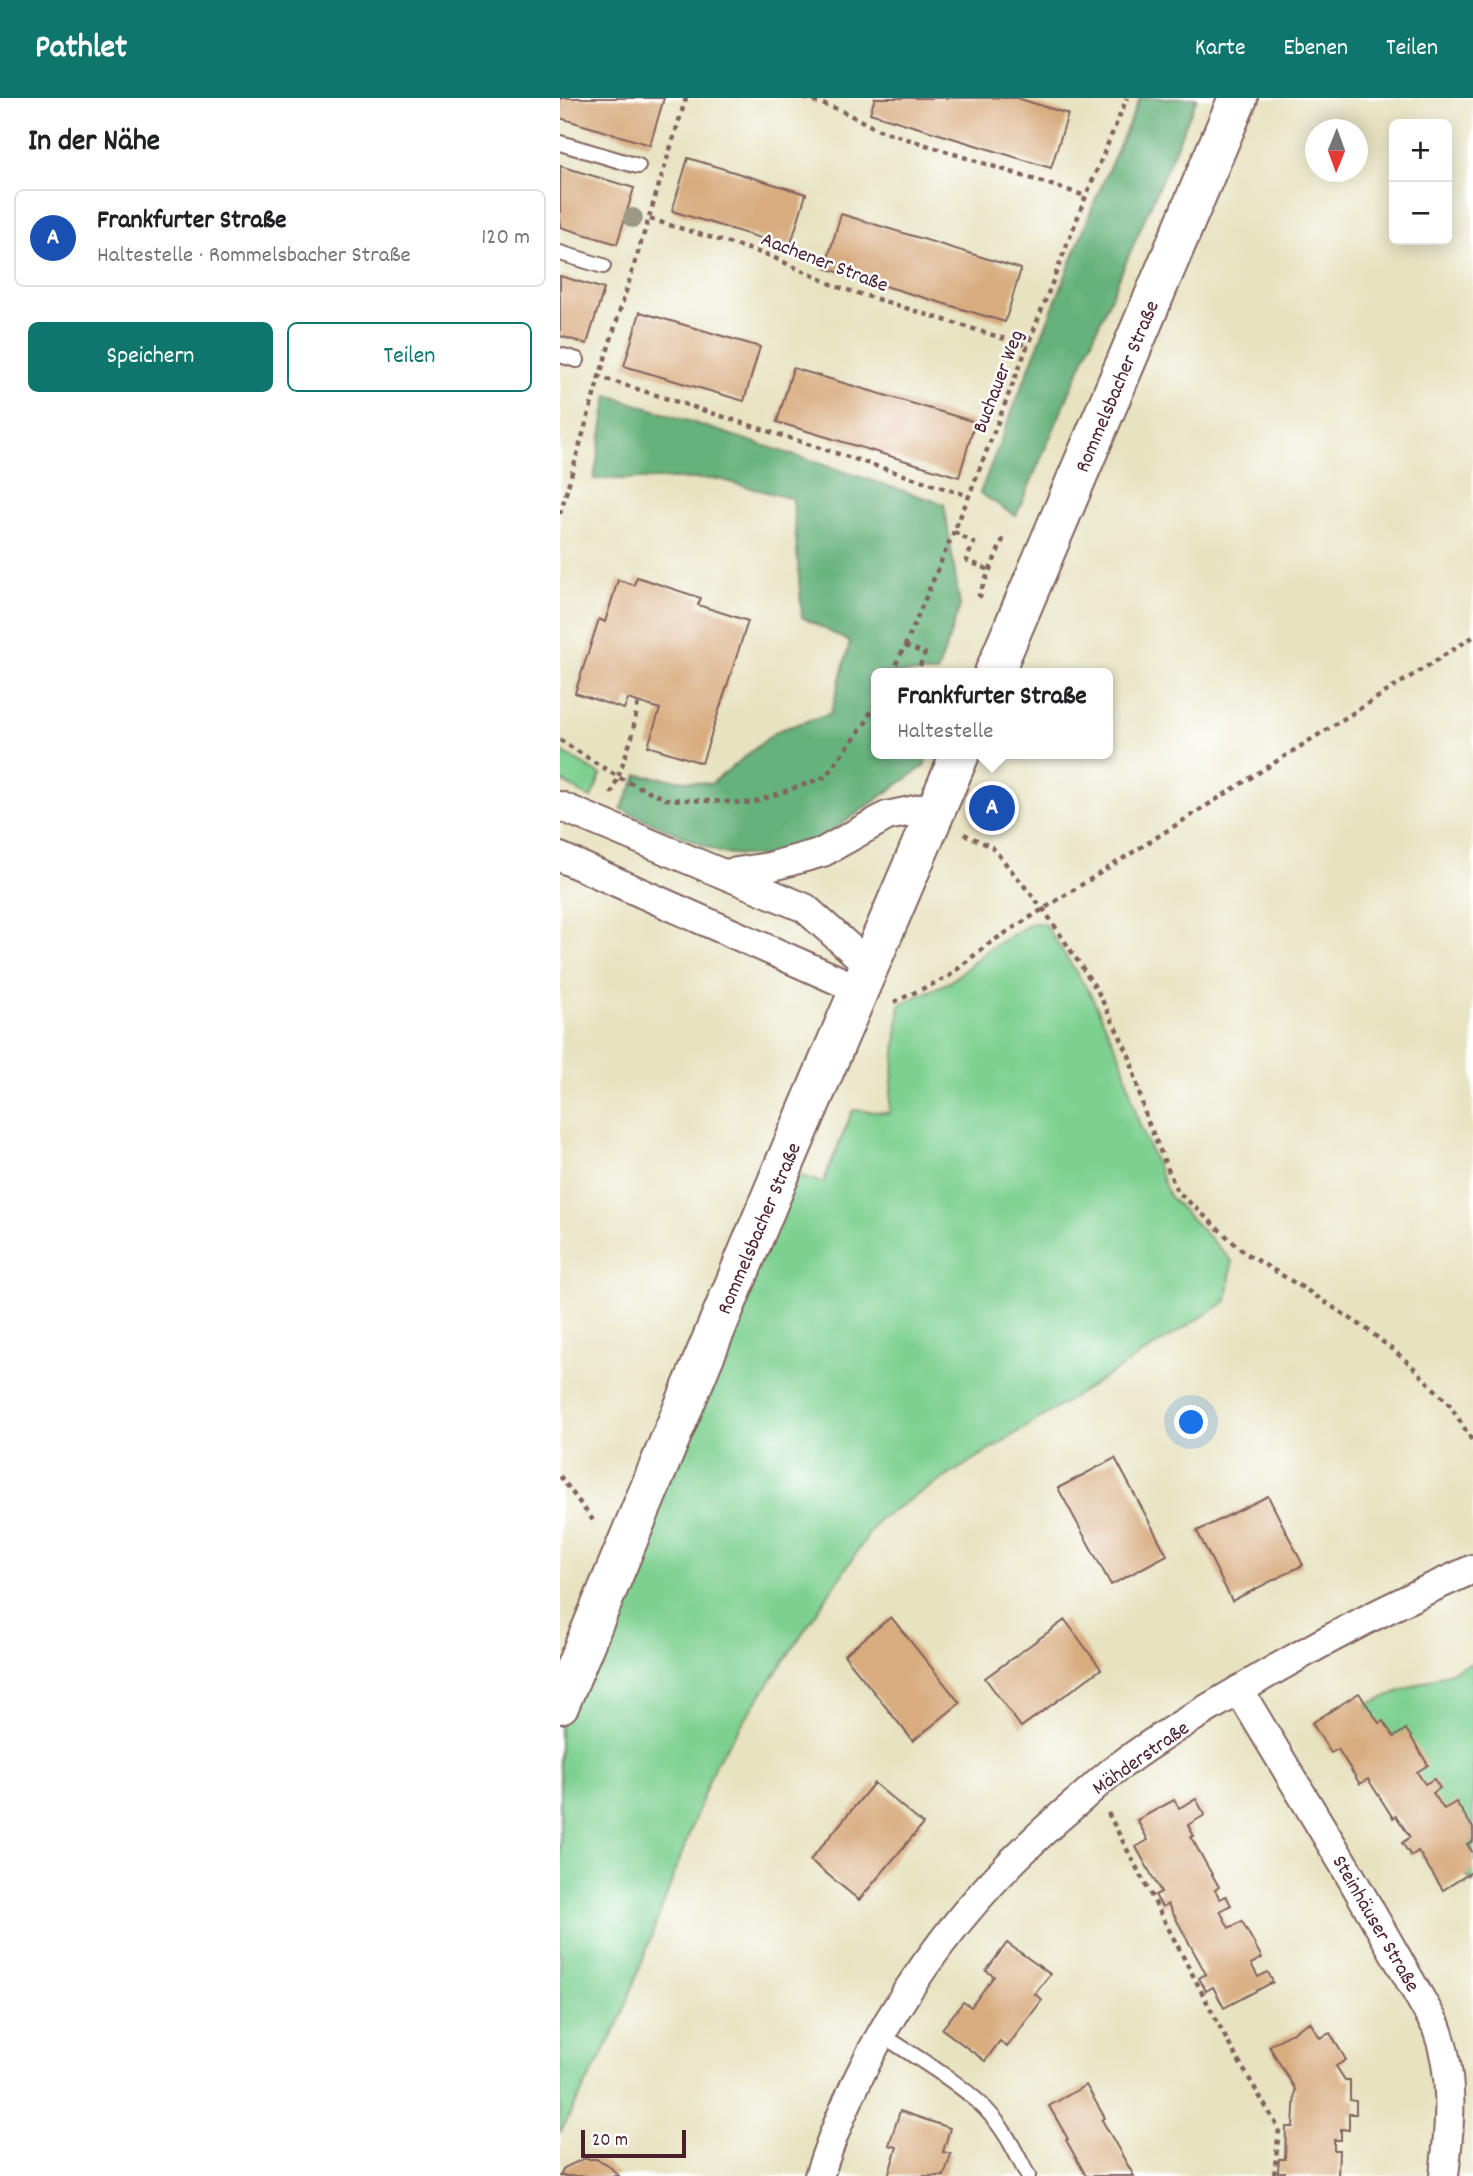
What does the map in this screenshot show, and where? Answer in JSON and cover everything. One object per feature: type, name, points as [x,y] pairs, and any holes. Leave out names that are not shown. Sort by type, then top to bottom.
[{"type":"main road","name":"Rommelsbacher Straße","points":[[996,668],[1238,98]]},
{"type":"main road","name":"Rommelsbacher Straße","points":[[560,1704],[782,1170],[958,759]]},
{"type":"street","points":[[560,806],[805,908],[865,978]]},
{"type":"street","points":[[724,874],[769,867],[823,852],[887,816],[936,813]]},
{"type":"street","points":[[560,857],[865,978]]},
{"type":"street","name":"Mähderstraße","points":[[819,2176],[837,2126],[881,2034],[911,1982],[972,1903],[1009,1863],[1117,1768],[1239,1690],[1359,1623],[1473,1569]]},
{"type":"street","name":"Steinhäuser Straße","points":[[1239,1690],[1436,2026],[1445,2048],[1449,2070],[1449,2116],[1444,2176]]},
{"type":"lane","points":[[560,143],[638,166]]},
{"type":"lane","points":[[560,253],[603,266]]},
{"type":"lane","points":[[560,355],[577,360]]},
{"type":"lane","points":[[881,2034],[972,2096],[991,2114],[1007,2136],[1028,2176]]},
{"type":"path","points":[[560,514],[686,98]]},
{"type":"path","points":[[804,98],[840,110],[878,130],[1086,196]]},
{"type":"path","name":"Buchauer Weg","points":[[894,668],[969,496],[1127,98]]},
{"type":"path","name":"Aachener Straße","points":[[650,219],[768,255],[838,287],[1028,346]]},
{"type":"path","points":[[577,360],[599,378],[969,496]]},
{"type":"path","points":[[954,532],[974,542],[966,560],[989,570]]},
{"type":"path","points":[[982,597],[979,595],[1004,537]]},
{"type":"path","points":[[865,978],[894,1002],[948,977],[988,944],[1473,637]]},
{"type":"path","points":[[905,646],[925,653],[919,668]]},
{"type":"path","points":[[607,803],[632,737],[638,702]]},
{"type":"path","points":[[560,740],[618,776],[666,800],[752,803],[825,777],[871,712]]},
{"type":"path","points":[[936,813],[992,847],[1044,910],[1097,990],[1129,1055],[1146,1117],[1177,1191],[1245,1254],[1368,1330],[1409,1363],[1449,1404],[1473,1442]]},
{"type":"path","points":[[560,1476],[588,1516],[623,1550]]},
{"type":"path","points":[[1093,1789],[1113,1821],[1231,2048],[1279,2129],[1274,2176]]},
{"type":"green space","points":[[1140,98],[1197,98],[1016,516],[980,493],[1095,201]]},
{"type":"green space","points":[[608,395],[944,504],[960,606],[939,668],[871,668],[871,759],[926,759],[924,766],[818,841],[769,857],[721,853],[621,809],[638,775],[711,784],[777,731],[831,713],[850,642],[802,617],[793,499],[718,479],[594,479]]},
{"type":"green space","points":[[560,751],[601,775],[591,798],[560,780]]},
{"type":"green space","points":[[1032,923],[1044,923],[1091,995],[1121,1058],[1138,1120],[1169,1196],[1232,1261],[1227,1301],[879,1519],[715,1764],[620,2021],[560,2133],[560,1704],[782,1170],[823,1183],[853,1110],[889,1113],[900,1004],[950,982],[989,949]]},
{"type":"green space","points":[[1473,1663],[1473,1882],[1390,1761],[1367,1704]]},
{"type":"building","points":[[560,98],[664,98],[650,145],[560,118]]},
{"type":"building","points":[[875,98],[1017,98],[1068,114],[1051,168],[870,113]]},
{"type":"building","points":[[688,158],[806,194],[790,247],[672,211]]},
{"type":"building","points":[[560,166],[634,188],[617,244],[560,227]]},
{"type":"building","points":[[841,214],[1021,269],[1005,322],[825,268]]},
{"type":"building","points":[[560,276],[604,289],[587,344],[560,336]]},
{"type":"building","points":[[640,312],[760,347],[744,401],[624,366]]},
{"type":"building","points":[[793,368],[975,422],[959,477],[777,422]]},
{"type":"building","points":[[637,577],[701,598],[698,605],[748,621],[702,763],[648,746],[660,709],[628,699],[624,709],[575,693],[599,619],[605,622],[618,580],[634,585]]},
{"type":"building","points":[[1115,1458],[1167,1555],[1111,1585],[1058,1488]]},
{"type":"building","points":[[1268,1496],[1303,1565],[1232,1601],[1197,1531]]},
{"type":"building","points":[[891,1617],[960,1703],[913,1741],[844,1655]]},
{"type":"building","points":[[1065,1620],[1101,1669],[1021,1727],[985,1678]]},
{"type":"building","points":[[1359,1693],[1379,1723],[1383,1721],[1394,1737],[1406,1729],[1428,1765],[1417,1772],[1425,1784],[1434,1779],[1440,1788],[1433,1793],[1444,1809],[1456,1802],[1473,1828],[1473,1841],[1467,1844],[1473,1853],[1473,1871],[1443,1890],[1418,1851],[1411,1856],[1402,1843],[1410,1837],[1396,1816],[1393,1818],[1368,1779],[1360,1784],[1338,1749],[1331,1753],[1312,1723]]},
{"type":"building","points":[[874,1783],[923,1824],[859,1900],[810,1860]]},
{"type":"building","points":[[1196,1799],[1205,1815],[1188,1825],[1194,1836],[1191,1837],[1219,1887],[1215,1890],[1220,1899],[1226,1896],[1231,1905],[1220,1911],[1229,1928],[1242,1921],[1262,1958],[1251,1964],[1258,1977],[1268,1972],[1273,1982],[1224,2008],[1213,1987],[1206,1991],[1199,1978],[1206,1974],[1168,1904],[1162,1907],[1155,1895],[1161,1892],[1136,1847],[1148,1840],[1137,1820],[1174,1800],[1179,1808]]},
{"type":"building","points":[[1007,1943],[1050,1974],[1035,1994],[1042,2000],[1007,2047],[1000,2041],[985,2061],[942,2029],[963,2002],[971,2007],[994,1976],[986,1971]]},
{"type":"building","points":[[1310,2022],[1320,2038],[1330,2033],[1346,2060],[1336,2066],[1345,2080],[1350,2080],[1350,2100],[1356,2101],[1356,2114],[1349,2114],[1349,2130],[1341,2129],[1341,2140],[1334,2140],[1334,2150],[1339,2150],[1338,2176],[1284,2176],[1285,2172],[1278,2172],[1279,2159],[1285,2159],[1286,2127],[1293,2127],[1295,2089],[1269,2046]]},
{"type":"building","points":[[1086,2085],[1105,2118],[1102,2120],[1134,2176],[1086,2176],[1066,2140],[1068,2139],[1049,2106]]},
{"type":"building","points":[[900,2111],[950,2128],[943,2152],[951,2154],[944,2176],[888,2176],[897,2147],[889,2145]]},
{"type":"building","points":[[583,2159],[596,2159],[607,2164],[619,2176],[560,2176],[564,2168]]},
{"type":"place","name":"Frankfurter Straße","points":[[992,808]]}]
